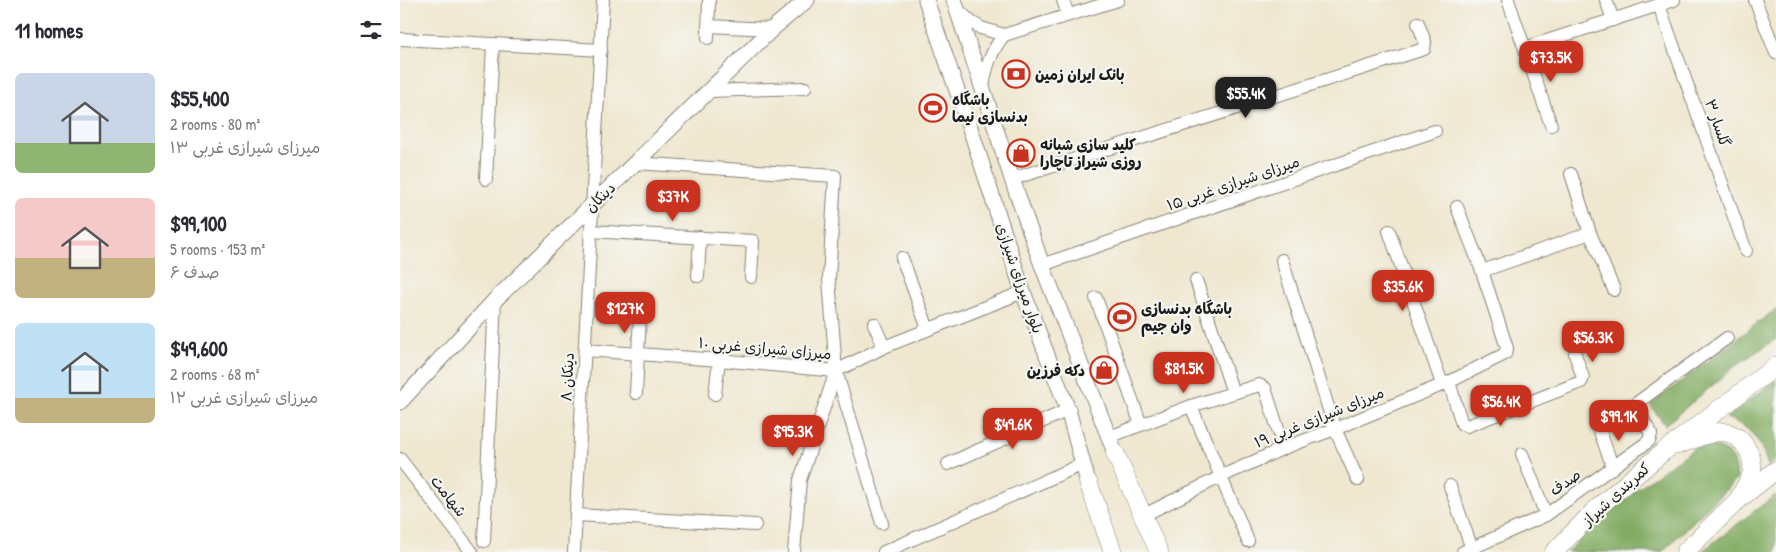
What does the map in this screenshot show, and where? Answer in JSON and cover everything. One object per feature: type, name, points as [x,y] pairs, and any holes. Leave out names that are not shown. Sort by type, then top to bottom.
[{"type":"highway","name":"کمربندی شیراز","points":[[1554,552],[1596,509],[1663,452],[1776,366]]},
{"type":"highway","points":[[1663,452],[1685,442],[1722,432],[1738,438],[1747,448],[1752,460],[1752,474],[1738,500]]},
{"type":"highway","points":[[1112,445],[1159,552]]},
{"type":"highway","points":[[1685,552],[1738,500],[1776,470]]},
{"type":"highway","points":[[1088,482],[1113,552]]},
{"type":"main road","name":"دینکان","points":[[400,402],[495,300],[772,29],[807,0]]},
{"type":"main road","name":"بلوار میرزای شیرازی","points":[[926,0],[1023,292],[1068,410],[1088,482],[1122,552]]},
{"type":"main road","name":"بلوار میرزای شیرازی","points":[[956,4],[1042,265],[1112,445],[1150,552]]},
{"type":"street","name":"۸ دینکان","points":[[574,552],[603,0]]},
{"type":"street","points":[[709,0],[708,32],[772,29]]},
{"type":"street","points":[[1064,0],[1068,15]]},
{"type":"street","points":[[983,87],[990,56],[1004,35],[1118,0]]},
{"type":"street","points":[[1508,0],[1551,126]]},
{"type":"street","points":[[1606,0],[1612,20]]},
{"type":"street","points":[[1755,0],[1776,53]]},
{"type":"street","points":[[1525,48],[1668,1]]},
{"type":"street","name":"گلسار ۳","points":[[1668,1],[1746,251]]},
{"type":"street","points":[[956,4],[971,22],[981,28],[1004,35]]},
{"type":"street","points":[[1012,178],[1424,48],[1425,42],[1418,23]]},
{"type":"street","points":[[400,39],[601,50]]},
{"type":"street","points":[[486,179],[493,44]]},
{"type":"street","points":[[709,90],[805,88]]},
{"type":"street","name":"۱۵ میرزای شیرازی غربی","points":[[1042,265],[1435,131]]},
{"type":"street","points":[[635,163],[835,176],[829,279],[836,371],[882,524]]},
{"type":"street","points":[[1571,174],[1590,233],[1614,290]]},
{"type":"street","points":[[1457,208],[1482,271],[1590,233]]},
{"type":"street","points":[[591,231],[753,240],[750,277]]},
{"type":"street","points":[[1389,231],[1462,424],[1467,426],[1581,382],[1583,378],[1575,354]]},
{"type":"street","points":[[698,276],[700,237]]},
{"type":"street","points":[[902,258],[928,329]]},
{"type":"street","points":[[1282,260],[1335,429],[1358,480]]},
{"type":"street","name":"۱۹ میرزای شیرازی غربی","points":[[1144,515],[1284,448],[1446,383],[1505,354],[1507,348],[1482,271]]},
{"type":"street","points":[[1196,280],[1233,394]]},
{"type":"street","name":"۱۰ میرزای شیرازی غربی","points":[[584,350],[836,371],[884,347],[1023,292]]},
{"type":"street","points":[[1096,298],[1141,426]]},
{"type":"street","points":[[484,541],[495,300]]},
{"type":"street","points":[[636,393],[640,316]]},
{"type":"street","points":[[874,324],[884,347]]},
{"type":"street","name":"صدف","points":[[1468,550],[1546,515],[1649,441],[1651,434],[1636,407],[1638,402],[1727,338]]},
{"type":"street","points":[[716,394],[719,360]]},
{"type":"street","points":[[794,552],[800,480],[836,371]]},
{"type":"street","points":[[1112,445],[1141,426],[1191,406],[1259,385],[1265,388],[1284,448]]},
{"type":"street","points":[[1191,406],[1248,541]]},
{"type":"street","points":[[948,464],[1068,410]]},
{"type":"street","points":[[1598,426],[1613,468]]},
{"type":"street","points":[[1522,454],[1546,515]]},
{"type":"street","name":"شهامت","points":[[400,459],[472,552]]},
{"type":"street","points":[[884,552],[1083,464]]},
{"type":"street","points":[[1450,486],[1468,550]]},
{"type":"street","points":[[576,515],[755,526]]},
{"type":"green space","points":[[1776,309],[1776,339],[1738,364],[1665,425],[1650,405]]},
{"type":"green space","points":[[1776,380],[1776,460],[1768,466],[1762,449],[1754,436],[1742,425],[1726,418]]},
{"type":"green space","points":[[1713,445],[1732,457],[1737,479],[1662,552],[1567,552],[1619,502],[1694,448]]},
{"type":"green space","points":[[1776,495],[1776,552],[1701,552],[1774,496]]},
{"type":"place","name":"بانک ایران زمین","points":[[1016,74]]},
{"type":"place","name":"باشگاه بدنسازی نیما","points":[[933,108]]},
{"type":"place","name":"کلید سازی شبانه روزی شیراز تاچارا","points":[[1021,153]]},
{"type":"place","name":"باشگاه بدنسازی وان جیم","points":[[1122,317]]},
{"type":"place","name":"دکه فرزین","points":[[1104,370]]}]
